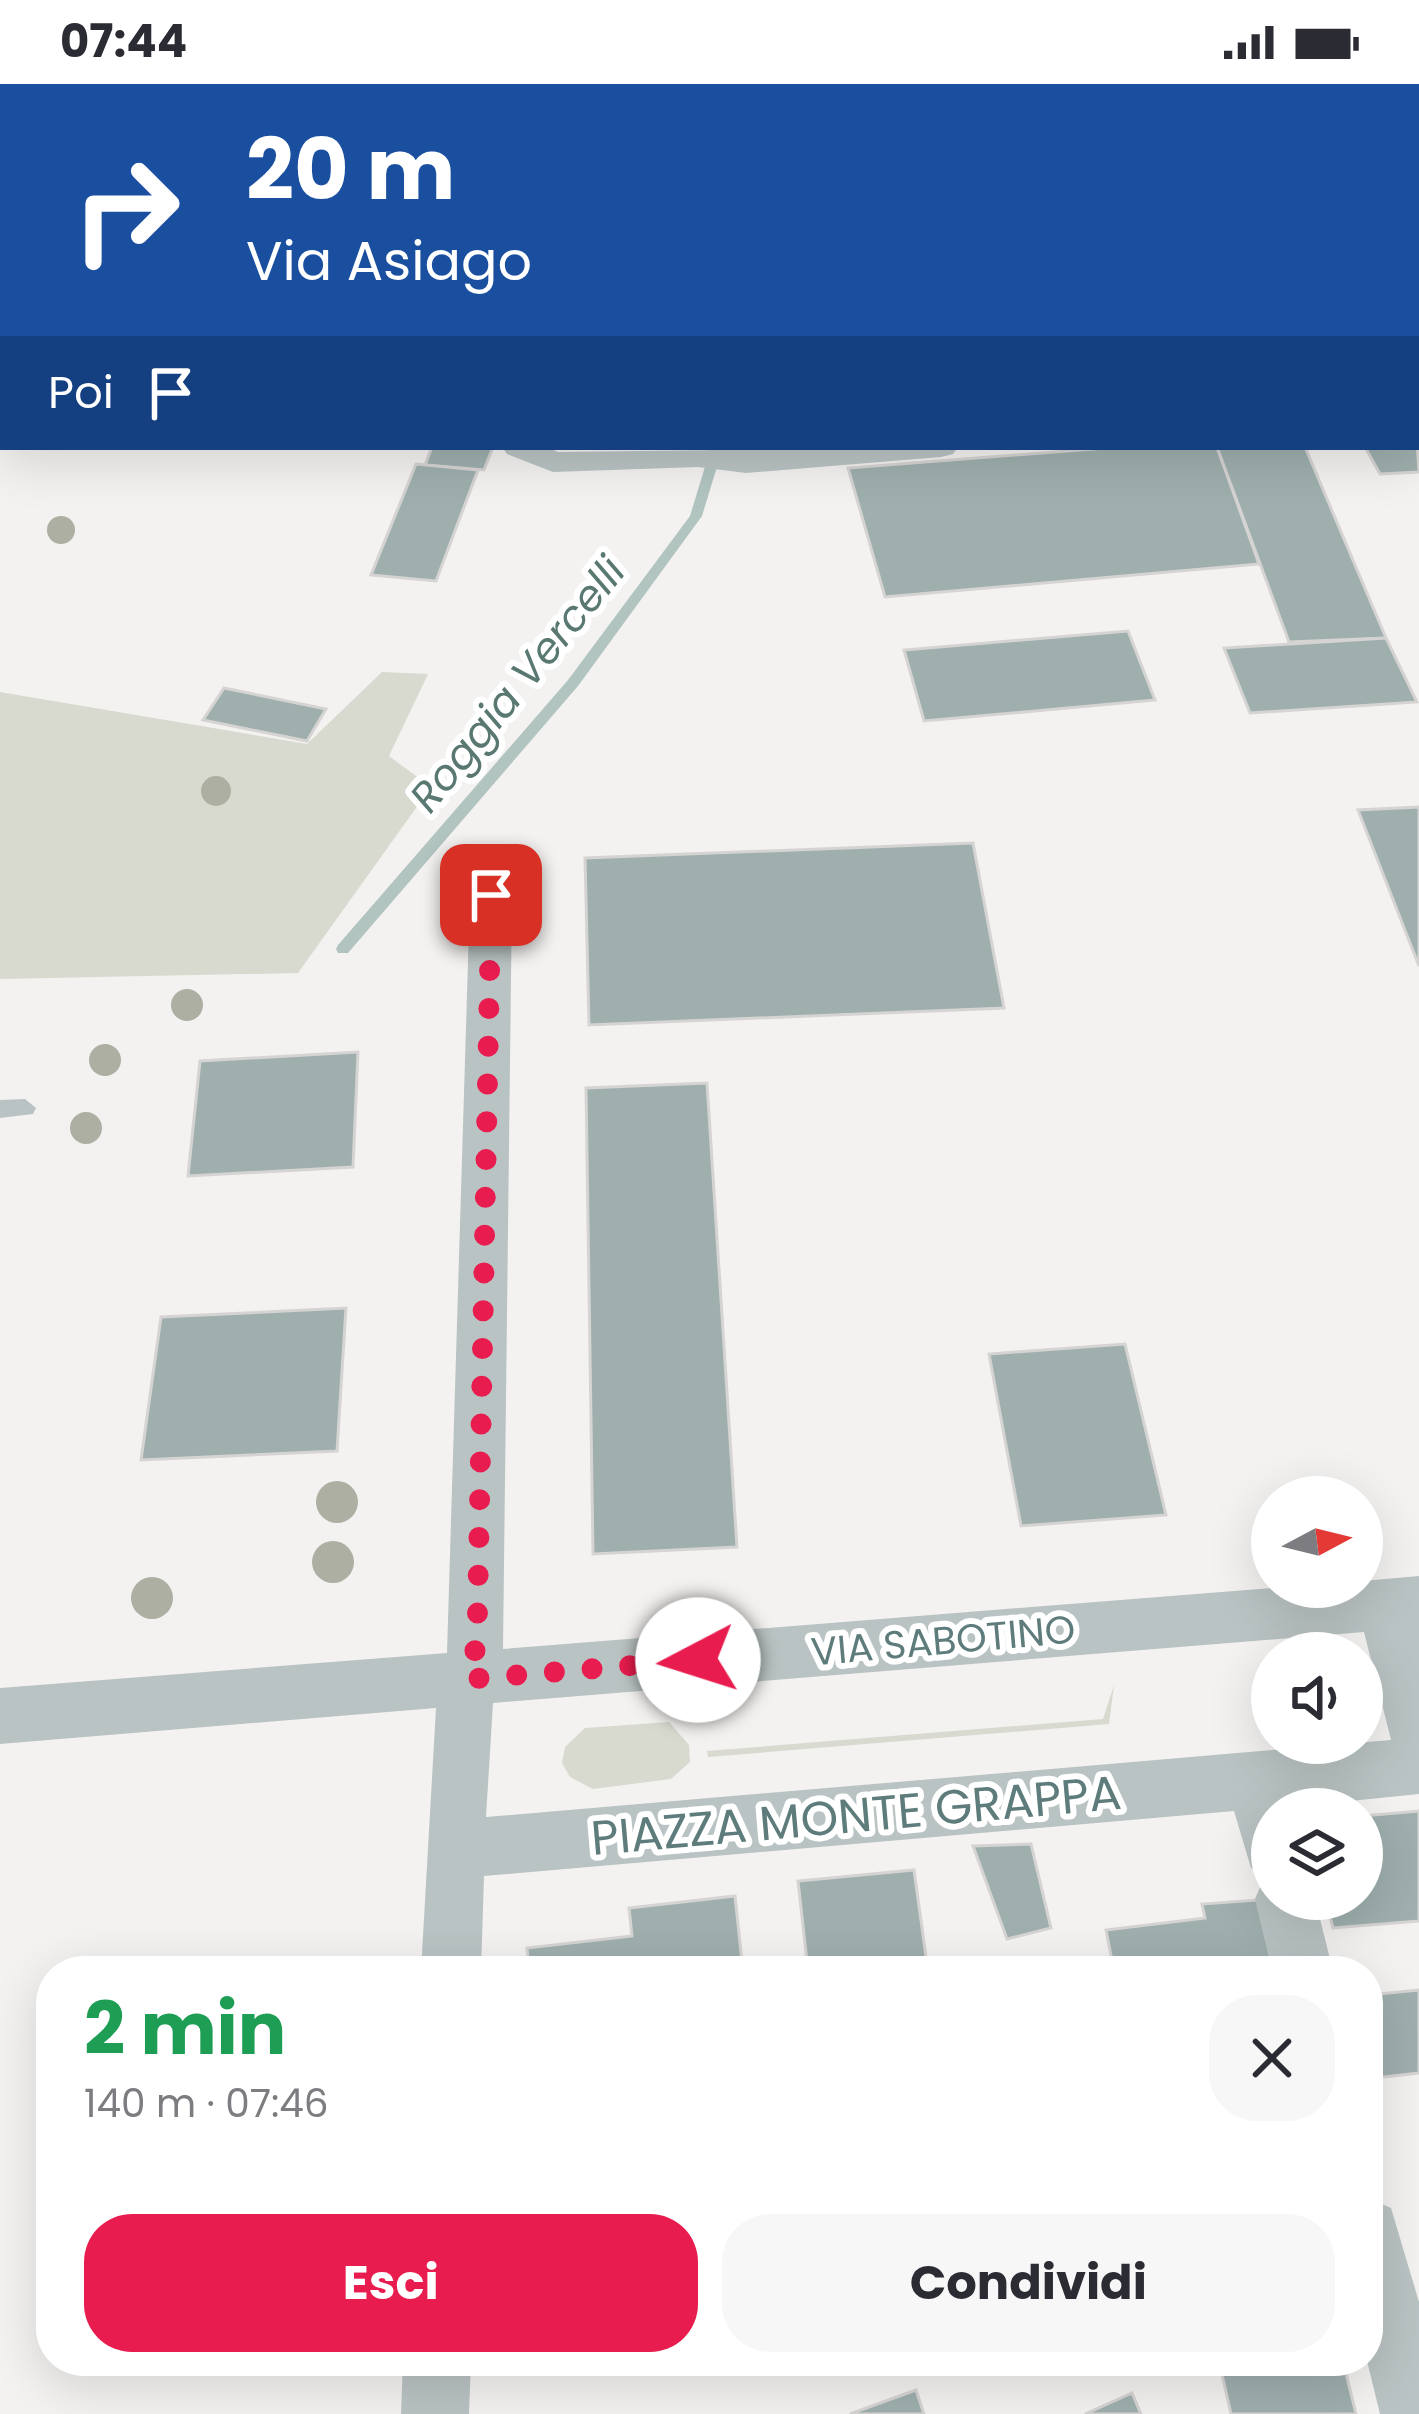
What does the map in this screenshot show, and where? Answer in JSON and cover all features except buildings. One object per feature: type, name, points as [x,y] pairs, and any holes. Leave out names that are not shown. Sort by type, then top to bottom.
[{"type":"street","points":[[526,450],[554,463],[698,457],[746,463],[904,450]]},
{"type":"street","points":[[452,1956],[460,1727],[477,1639],[491,895]]},
{"type":"street","name":"VIA SABOTINO","points":[[8,1715],[1401,1603],[1419,1738]]},
{"type":"street","points":[[1257,1788],[1256,1782],[1419,1766]]},
{"type":"street","name":"PIAZZA MONTE GRAPPA","points":[[456,1849],[1256,1782]]},
{"type":"street","points":[[1290,1920],[1299,1956]]},
{"type":"street","points":[[1383,2291],[1414,2414]]},
{"type":"street","points":[[435,2414],[436,2376]]},
{"type":"lane","points":[[0,1109],[26,1108]]},
{"type":"shaded area","points":[[382,672],[428,674],[389,756],[431,787],[298,973],[0,979],[0,692],[307,744]]},
{"type":"shaded area","points":[[1114,1685],[1109,1724],[708,1757],[707,1751],[1103,1719]]},
{"type":"shaded area","points":[[669,1722],[689,1745],[690,1762],[671,1779],[593,1789],[570,1777],[562,1763],[565,1747],[585,1728]]},
{"type":"waterway","name":"Roggia Vercelli","points":[[343,949],[573,683],[696,516],[716,450]]},
{"type":"route","points":[[491,895],[477,1639],[470,1679],[698,1660]]}]
